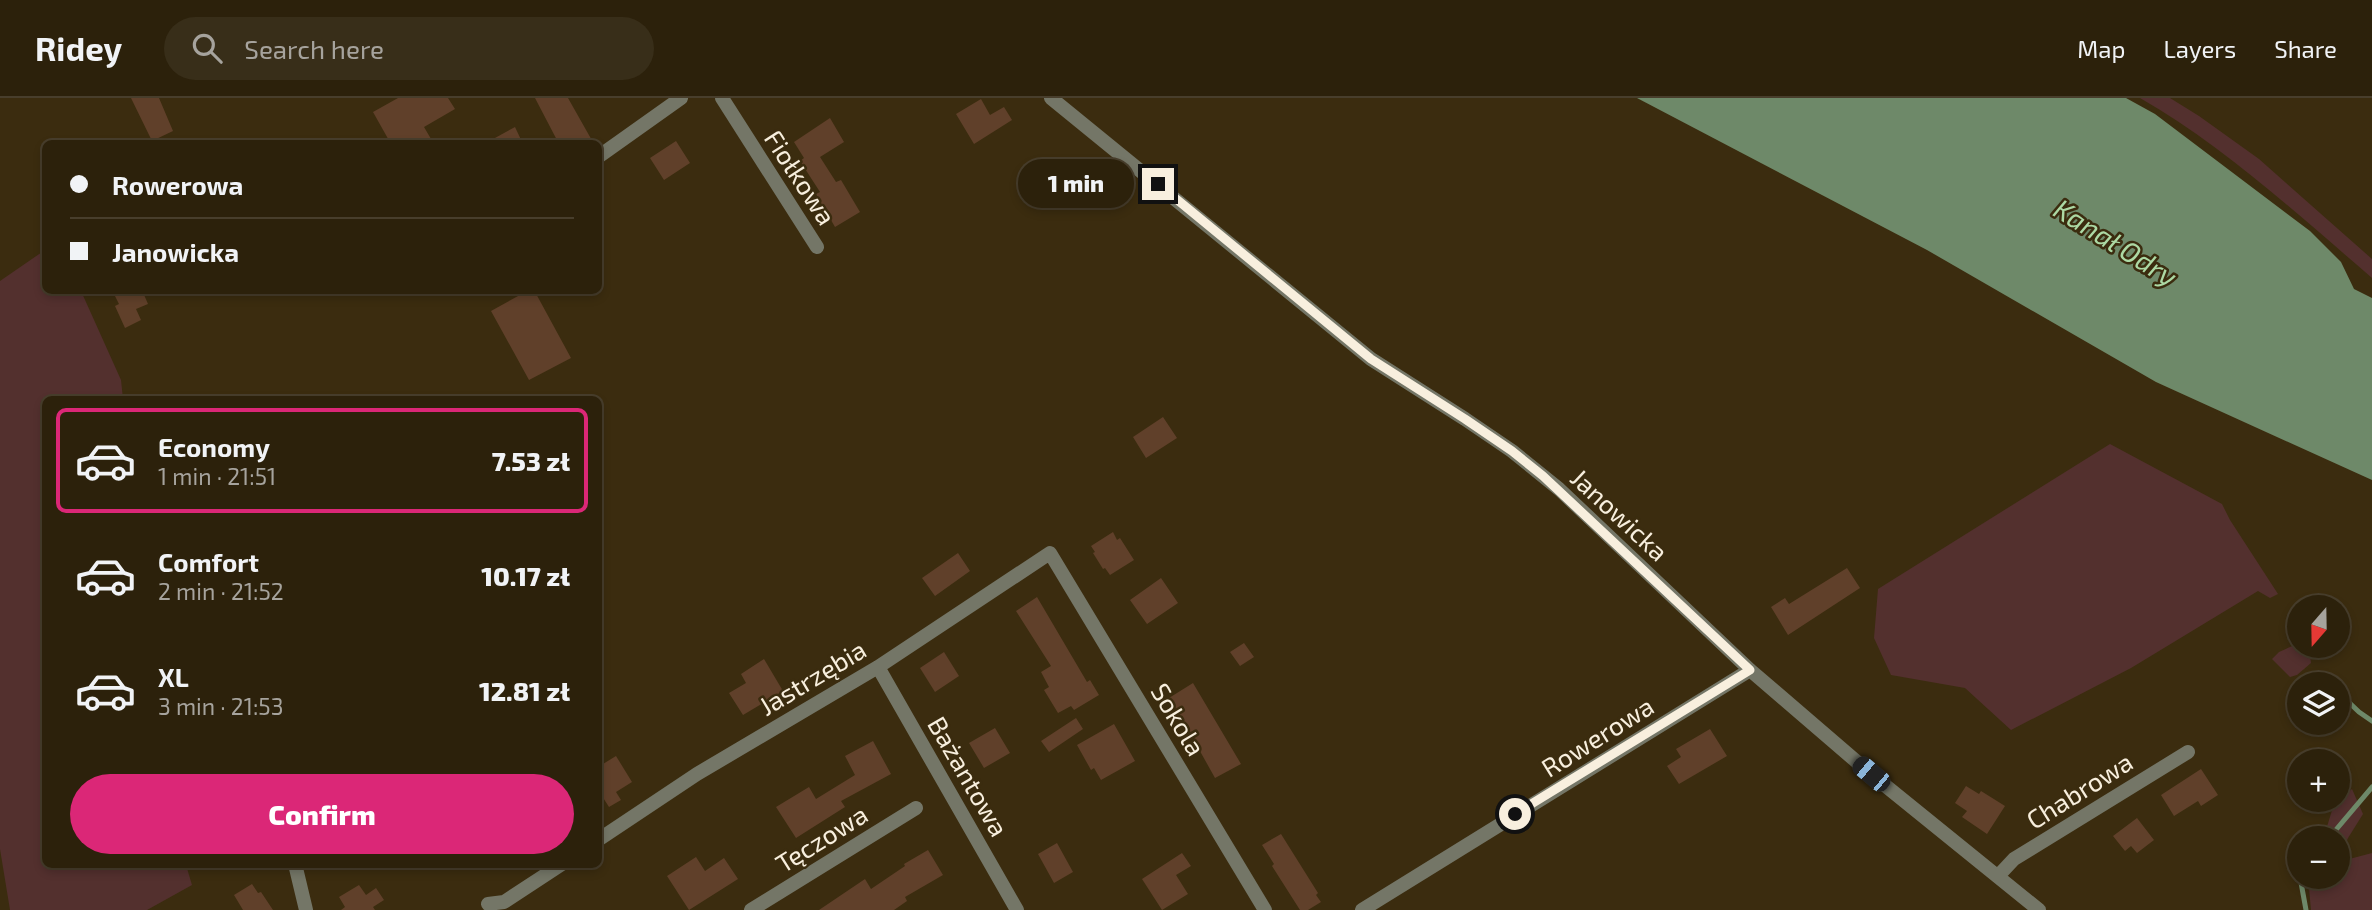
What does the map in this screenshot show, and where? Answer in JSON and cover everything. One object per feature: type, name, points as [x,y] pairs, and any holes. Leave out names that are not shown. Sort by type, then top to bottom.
[{"type":"street","points":[[602,154],[681,98]]},
{"type":"street","name":"Fiołkowa","points":[[722,98],[817,247]]},
{"type":"street","name":"Janowicka","points":[[1051,98],[1371,359],[1512,451],[1559,489],[1750,670],[1871,774],[2039,910]]},
{"type":"street","name":"Jastrzębia","points":[[602,838],[697,775],[878,667],[1050,553]]},
{"type":"street","name":"Sokola","points":[[1050,553],[1265,910]]},
{"type":"street","name":"Bażantowa","points":[[878,667],[1017,910]]},
{"type":"street","name":"Rowerowa","points":[[1362,910],[1750,670]]},
{"type":"street","name":"Chabrowa","points":[[1999,875],[2014,859],[2188,752]]},
{"type":"street","name":"Tęczowa","points":[[751,910],[916,808]]},
{"type":"street","points":[[296,868],[306,910]]},
{"type":"street","points":[[488,904],[504,902],[556,868]]},
{"type":"shaded area","points":[[2140,98],[2170,98],[2259,159],[2372,259],[2372,278],[2230,159]]},
{"type":"shaded area","points":[[42,252],[42,294],[82,294],[121,380],[123,396],[42,396],[42,868],[187,868],[192,885],[147,910],[10,910],[0,849],[0,281]]},
{"type":"shaded area","points":[[2110,444],[2222,504],[2278,594],[2270,598],[2258,591],[2131,668],[2011,730],[1965,688],[1891,675],[1874,638],[1878,589]]},
{"type":"shaded area","points":[[2287,648],[2287,658],[2310,658],[2311,663],[2300,672],[2287,674],[2272,659]]},
{"type":"shaded area","points":[[2352,789],[2363,814],[2350,835],[2350,826],[2327,826],[2332,812],[2350,812]]},
{"type":"shaded area","points":[[2372,853],[2372,910],[2311,910],[2309,889],[2350,889],[2350,859]]},
{"type":"water","name":"Kanał Odry","points":[[1637,98],[2126,98],[2155,114],[2310,231],[2341,262],[2354,289],[2372,298],[2372,480],[2156,382],[1927,250]]},
{"type":"building","points":[[131,98],[159,98],[173,131],[152,140]]},
{"type":"building","points":[[398,98],[448,98],[455,109],[424,127],[432,140],[389,140],[373,112]]},
{"type":"building","points":[[535,98],[568,98],[592,140],[557,140]]},
{"type":"building","points":[[981,99],[990,115],[1004,107],[1012,120],[974,144],[956,114]]},
{"type":"building","points":[[830,118],[844,142],[820,157],[836,182],[841,180],[860,212],[835,227],[816,194],[820,192],[800,161],[804,158],[794,142]]},
{"type":"building","points":[[515,127],[521,140],[491,140]]},
{"type":"building","points":[[676,141],[690,163],[664,180],[650,158]]},
{"type":"building","points":[[114,294],[144,294],[148,304],[136,309],[141,320],[125,328],[115,306],[119,304]]},
{"type":"building","points":[[522,294],[536,294],[571,358],[529,380],[491,311]]},
{"type":"building","points":[[1163,417],[1177,438],[1146,458],[1133,437]]},
{"type":"building","points":[[1113,532],[1134,560],[1110,575],[1103,569],[1091,546]]},
{"type":"building","points":[[958,553],[970,571],[935,596],[922,578]]},
{"type":"building","points":[[1847,568],[1860,588],[1788,635],[1771,607],[1785,598],[1789,604]]},
{"type":"building","points":[[1161,578],[1178,603],[1147,624],[1130,600]]},
{"type":"building","points":[[1037,597],[1087,682],[1090,680],[1099,695],[1074,710],[1071,706],[1058,713],[1044,690],[1049,687],[1041,672],[1051,666],[1016,611]]},
{"type":"building","points":[[1244,643],[1254,657],[1240,666],[1230,652]]},
{"type":"building","points":[[944,652],[959,676],[935,692],[920,668]]},
{"type":"building","points":[[764,659],[783,691],[743,715],[729,693],[746,683],[741,674]]},
{"type":"building","points":[[1193,683],[1241,764],[1215,778],[1198,744],[1169,698]]},
{"type":"building","points":[[1076,718],[1083,729],[1049,752],[1041,741]]},
{"type":"building","points":[[1114,724],[1135,761],[1101,780],[1094,768],[1091,770],[1077,745]]},
{"type":"building","points":[[995,728],[1010,753],[984,768],[969,743]]},
{"type":"building","points":[[1710,729],[1727,756],[1679,784],[1667,766],[1681,757],[1676,749]]},
{"type":"building","points":[[873,741],[891,774],[841,801],[845,807],[796,838],[776,807],[809,787],[816,799],[855,775],[845,756]]},
{"type":"building","points":[[616,756],[632,782],[616,792],[621,800],[609,807],[602,796],[602,765]]},
{"type":"building","points":[[2201,769],[2218,795],[2201,806],[2198,801],[2174,816],[2161,795]]},
{"type":"building","points":[[1966,786],[1979,794],[1981,791],[2005,806],[1987,834],[1962,817],[1967,811],[1955,803]]},
{"type":"building","points":[[2137,818],[2154,840],[2137,853],[2131,846],[2125,851],[2113,836]]},
{"type":"building","points":[[1281,834],[1318,893],[1316,895],[1321,902],[1308,910],[1300,910],[1262,845]]},
{"type":"building","points":[[1057,843],[1073,872],[1054,883],[1038,854]]},
{"type":"building","points":[[928,850],[943,875],[905,897],[907,901],[894,910],[819,910],[865,879],[871,889]]},
{"type":"building","points":[[1182,853],[1191,866],[1176,875],[1188,894],[1162,910],[1142,879]]},
{"type":"building","points":[[696,857],[705,871],[724,858],[738,879],[689,910],[667,876]]},
{"type":"building","points":[[252,884],[273,910],[243,910],[234,895]]},
{"type":"building","points":[[359,885],[366,895],[376,888],[384,900],[373,907],[375,910],[341,910],[345,907],[339,897]]},
{"type":"waterway","points":[[2350,703],[2372,721]]},
{"type":"waterway","points":[[2339,826],[2372,787]]},
{"type":"waterway","points":[[2302,889],[2306,910]]},
{"type":"route","points":[[1158,184],[1371,359],[1512,451],[1559,489],[1750,670],[1515,814]]}]
